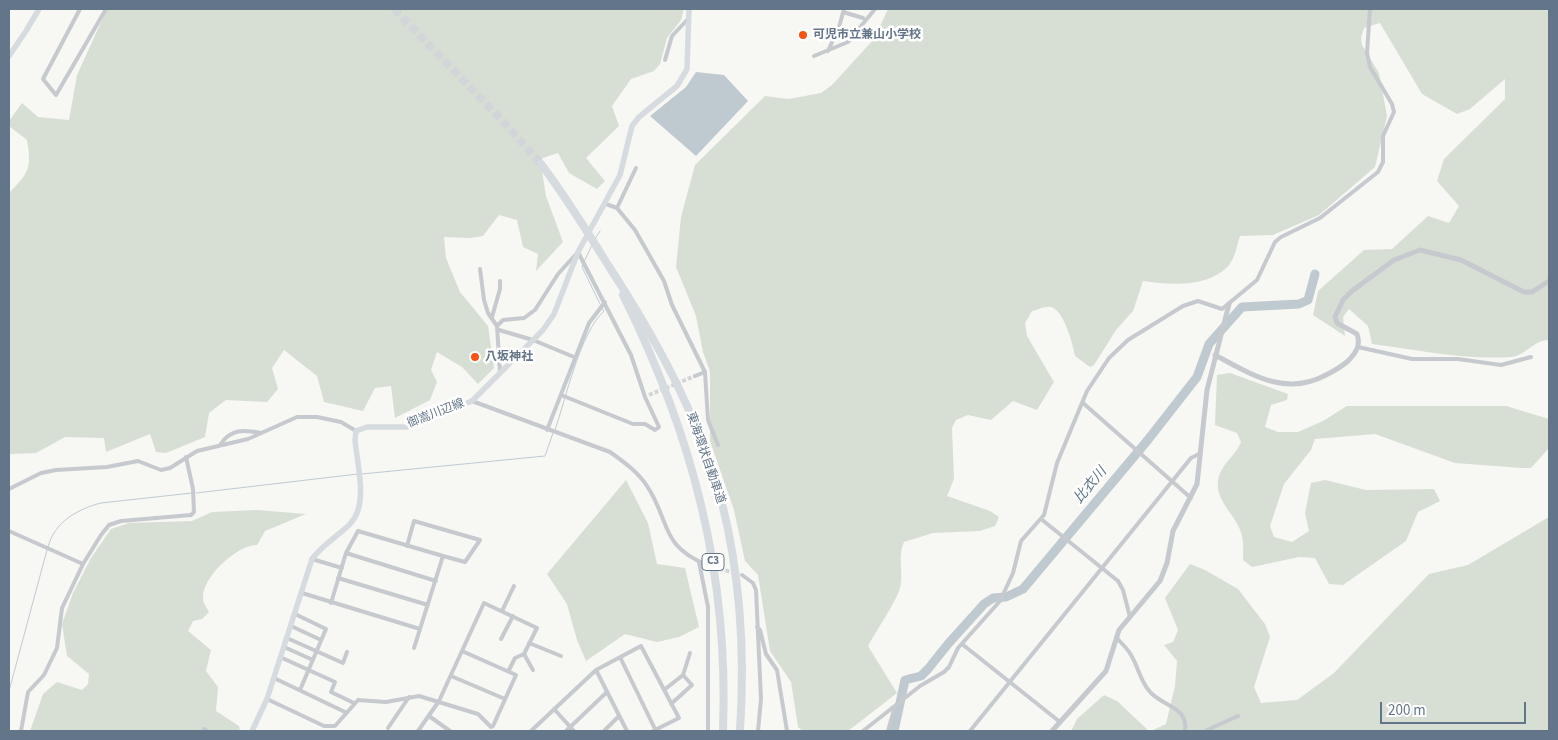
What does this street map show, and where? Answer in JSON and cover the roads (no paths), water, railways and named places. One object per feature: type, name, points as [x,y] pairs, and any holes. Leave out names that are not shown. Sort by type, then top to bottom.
[{"type":"highway","name":"東海環状自動車道","points":[[541,164],[596,243],[647,327],[680,392],[702,442],[721,499],[736,582],[741,683],[740,731]]},
{"type":"highway","name":"東海環状自動車道","points":[[608,264],[641,331],[670,398],[686,447],[701,504],[718,605],[724,681],[723,731]]},
{"type":"main road","points":[[9,56],[39,9]]},
{"type":"main road","name":"御嵩川辺線","points":[[356,431],[367,427],[407,427],[472,401],[533,340],[554,314],[578,252],[606,204],[620,175],[632,126],[639,117],[678,86],[687,69],[689,9]]},
{"type":"main road","points":[[252,731],[267,699],[312,559],[320,548],[349,525],[358,512],[356,431]]},
{"type":"street","points":[[80,9],[43,78],[56,95],[106,9]]},
{"type":"street","points":[[814,56],[848,42],[874,9]]},
{"type":"street","points":[[863,731],[920,686],[944,672],[962,644],[1000,602],[1013,573],[1021,541],[1044,515],[1057,463],[1087,391],[1109,358],[1128,340],[1192,302],[1222,309],[1257,280],[1275,242],[1337,207],[1378,172],[1383,162],[1383,136],[1394,112],[1388,97],[1370,67],[1367,53],[1370,9]]},
{"type":"street","points":[[828,51],[844,10],[862,18]]},
{"type":"street","points":[[665,60],[672,36],[689,18]]},
{"type":"street","points":[[616,208],[636,168]]},
{"type":"street","points":[[606,204],[616,208],[650,252],[704,372],[708,420],[718,445]]},
{"type":"street","points":[[1215,355],[1265,380],[1305,384],[1342,366],[1358,347],[1360,340],[1358,334],[1337,323],[1335,317],[1343,300],[1394,260],[1412,251],[1420,250],[1461,260],[1524,292],[1532,292],[1549,281]]},
{"type":"street","points":[[498,328],[504,320],[524,318],[535,310],[558,274],[578,252],[605,302],[630,355],[659,426],[655,430],[645,424],[633,424],[561,395]]},
{"type":"street","points":[[480,269],[484,300],[498,328],[500,374]]},
{"type":"street","points":[[492,317],[500,289],[500,281]]},
{"type":"street","points":[[547,430],[574,357],[589,323],[605,302]]},
{"type":"street","points":[[1052,731],[1106,671],[1113,655],[1116,637],[1130,617],[1160,582],[1167,563],[1173,531],[1197,484],[1207,390],[1229,304]]},
{"type":"street","points":[[498,328],[574,357]]},
{"type":"street","points":[[1358,347],[1412,359],[1458,360],[1501,365],[1530,357]]},
{"type":"street","points":[[695,376],[704,372]]},
{"type":"street","points":[[472,401],[547,430],[599,446],[624,462],[648,487],[674,543],[684,553],[707,565]]},
{"type":"street","points":[[1083,403],[1191,498]]},
{"type":"street","points":[[9,490],[41,473],[56,470],[107,467],[138,461],[161,470],[170,468],[197,451],[248,439],[297,417],[317,417],[342,422],[356,431]]},
{"type":"street","points":[[220,446],[234,431],[244,430],[261,433]]},
{"type":"street","points":[[970,731],[1191,458],[1201,453]]},
{"type":"street","points":[[21,731],[28,692],[44,675],[57,648],[62,608],[83,564],[109,526],[122,521],[191,514],[194,512],[193,489],[186,457]]},
{"type":"street","points":[[1041,519],[1121,585],[1130,617]]},
{"type":"street","points":[[331,603],[346,553],[358,531],[407,546],[465,562],[480,540],[414,521],[407,546]]},
{"type":"street","points":[[9,530],[83,564]]},
{"type":"street","points":[[346,553],[436,581]]},
{"type":"street","points":[[414,648],[443,556]]},
{"type":"street","points":[[312,559],[342,568]]},
{"type":"street","points":[[699,562],[708,606],[708,731]]},
{"type":"street","points":[[742,575],[753,582],[756,590],[762,699],[758,731]]},
{"type":"street","points":[[338,578],[428,604]]},
{"type":"street","points":[[502,611],[514,586]]},
{"type":"street","points":[[302,594],[420,629]]},
{"type":"street","points":[[418,731],[440,701],[484,603],[537,628],[524,654],[515,658],[508,670]]},
{"type":"street","points":[[295,614],[326,629],[300,690]]},
{"type":"street","points":[[501,640],[513,616]]},
{"type":"street","points":[[291,626],[321,640]]},
{"type":"street","points":[[757,627],[760,630],[766,654],[778,674],[787,731]]},
{"type":"street","points":[[1116,637],[1132,656],[1142,682],[1147,688],[1159,699],[1181,712],[1185,722],[1185,731]]},
{"type":"street","points":[[287,638],[342,663],[347,652]]},
{"type":"street","points":[[529,643],[561,656]]},
{"type":"street","points":[[962,644],[1060,722]]},
{"type":"street","points":[[531,731],[596,670],[620,657],[641,646],[679,718],[655,731],[620,657]]},
{"type":"street","points":[[284,647],[313,660]]},
{"type":"street","points":[[267,699],[328,726],[334,726],[358,700],[386,702],[419,696],[478,714],[491,727],[516,675],[462,651]]},
{"type":"street","points":[[664,690],[683,675],[690,653]]},
{"type":"street","points":[[524,654],[533,670]]},
{"type":"street","points":[[280,658],[335,682],[331,692],[354,703]]},
{"type":"street","points":[[596,670],[627,731]]},
{"type":"street","points":[[671,704],[692,685],[683,675]]},
{"type":"street","points":[[451,676],[505,699]]},
{"type":"street","points":[[274,678],[345,712]]},
{"type":"street","points":[[566,731],[607,692]]},
{"type":"street","points":[[388,728],[409,698]]},
{"type":"street","points":[[888,731],[895,706]]},
{"type":"street","points":[[554,708],[574,731]]},
{"type":"street","points":[[429,716],[450,731]]},
{"type":"street","points":[[604,731],[619,716]]},
{"type":"street","points":[[1205,731],[1238,716]]},
{"type":"street","points":[[328,726],[332,731]]},
{"type":"waterway","points":[[595,239],[600,231]]},
{"type":"waterway","points":[[584,262],[592,245]]},
{"type":"waterway","points":[[583,265],[582,267],[600,304]]},
{"type":"waterway","name":"比衣川","points":[[894,731],[905,680],[921,676],[984,604],[993,598],[1006,597],[1023,589],[1147,441],[1197,377],[1209,344],[1242,307],[1299,304],[1308,300],[1315,274]]},
{"type":"waterway","points":[[555,430],[581,350],[595,321],[604,311],[602,308]]},
{"type":"waterway","points":[[362,474],[545,456],[553,433]]},
{"type":"waterway","points":[[196,493],[358,474]]},
{"type":"waterway","points":[[48,547],[51,538],[61,524],[84,509],[101,503],[192,493]]},
{"type":"waterway","points":[[9,691],[47,550]]},
{"type":"tunnel","points":[[394,9],[501,119],[541,164]]},
{"type":"tunnel","points":[[649,395],[695,376]]},
{"type":"tunnel","points":[[714,567],[734,573]]},
{"type":"place","name":"可児市立兼山小学校","points":[[803,35]]},
{"type":"place","name":"八坂神社","points":[[475,357]]}]
